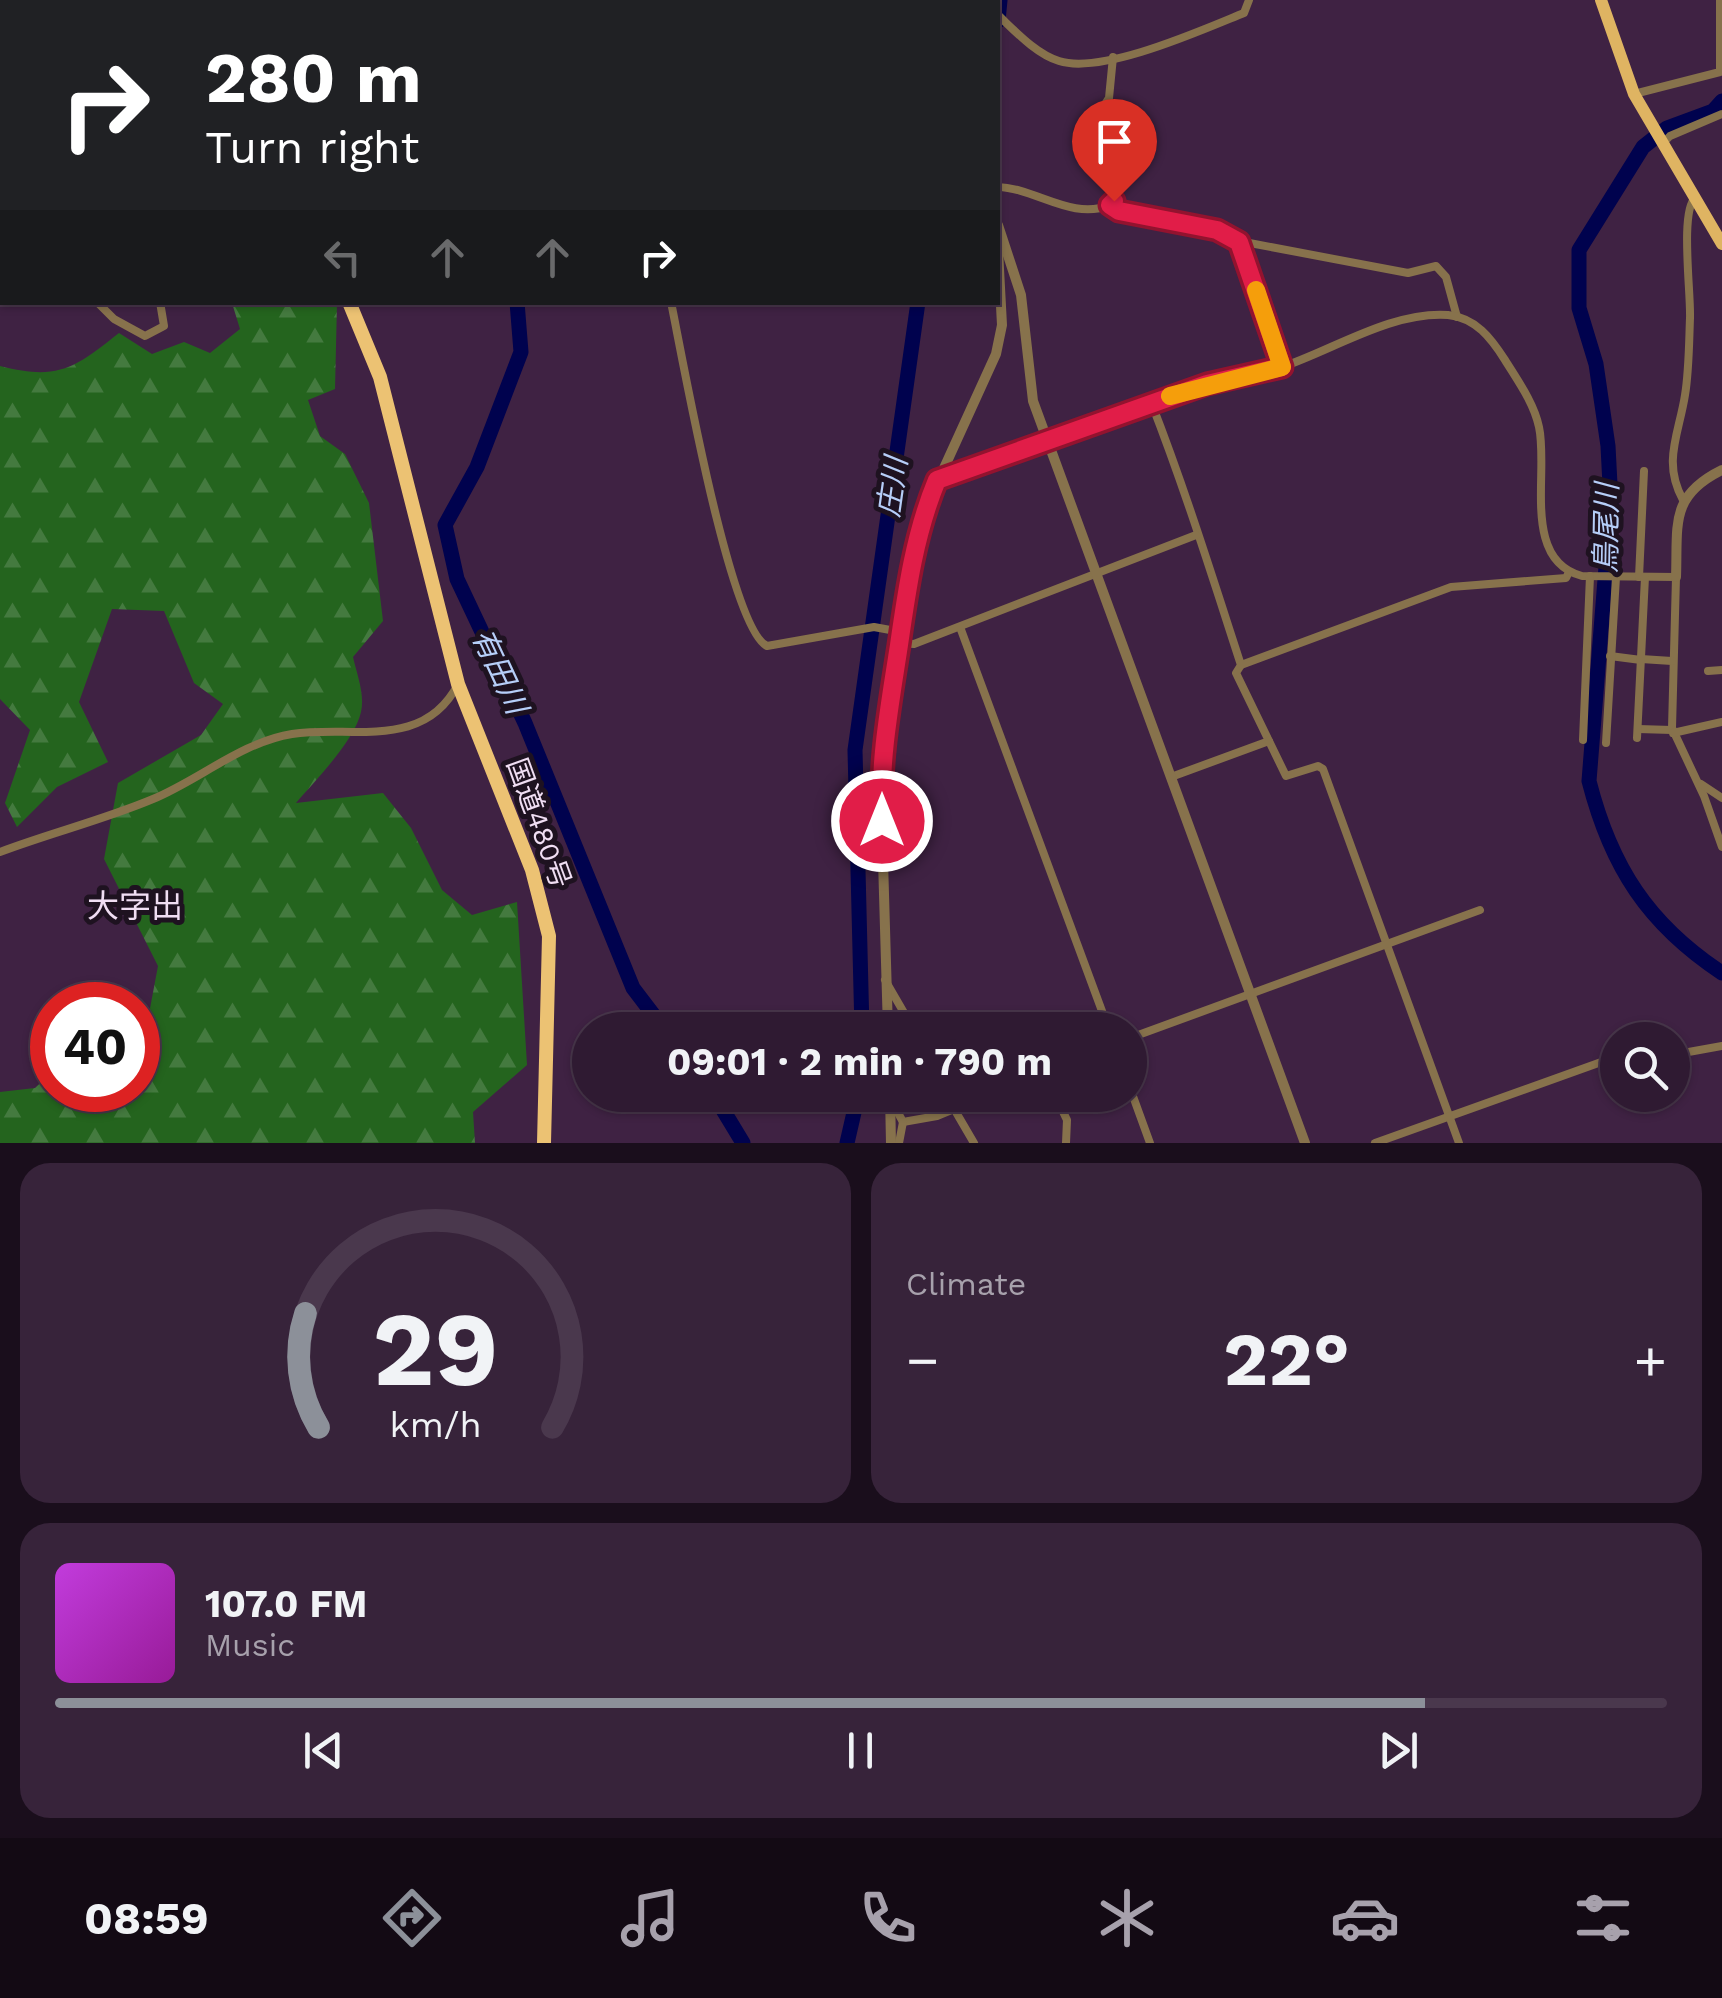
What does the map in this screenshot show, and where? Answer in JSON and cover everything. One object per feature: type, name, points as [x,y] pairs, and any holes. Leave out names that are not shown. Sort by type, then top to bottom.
[{"type":"highway","name":"国道480号","points":[[350,305],[384,390],[458,684],[532,870],[546,922],[544,1143]]},
{"type":"main road","points":[[1602,0],[1634,94],[1722,244]]},
{"type":"street","points":[[1000,17],[1046,56],[1063,63],[1113,57],[1172,42],[1244,14],[1249,0]]},
{"type":"street","points":[[1634,94],[1720,72],[1720,0]]},
{"type":"street","points":[[1000,188],[1074,208],[1096,210],[1114,201],[1112,162],[1100,112],[1108,98],[1113,57]]},
{"type":"street","points":[[1661,143],[1722,114]]},
{"type":"street","points":[[1694,198],[1686,219],[1691,314],[1685,396],[1672,452],[1674,482],[1682,500],[1672,662],[1673,731],[1722,848]]},
{"type":"street","points":[[1110,205],[1119,211],[1217,230],[1239,242],[1408,274],[1436,266],[1446,277],[1458,316]]},
{"type":"street","points":[[1000,231],[1021,295],[1029,377],[1048,444],[1305,1143]]},
{"type":"street","points":[[1239,242],[1282,367]]},
{"type":"street","points":[[887,1012],[880,792],[900,637],[914,551],[937,480],[996,354],[1002,296],[1000,273]]},
{"type":"street","points":[[1002,296],[1012,285],[1021,295]]},
{"type":"street","points":[[100,305],[114,320],[145,336],[164,326],[160,305]]},
{"type":"street","points":[[671,305],[735,594],[756,640],[767,646],[874,627],[914,644],[1196,535]]},
{"type":"street","points":[[937,480],[1048,444],[1151,402],[1282,367],[1378,330],[1436,315],[1458,316],[1491,339],[1531,403],[1542,451],[1544,537],[1553,556],[1569,572],[1676,578]]},
{"type":"street","points":[[1151,402],[1192,506],[1196,535],[1240,665]]},
{"type":"street","points":[[1682,500],[1694,486],[1722,470]]},
{"type":"street","points":[[1644,472],[1638,733],[1722,722]]},
{"type":"street","points":[[1459,1143],[1323,769],[1318,766],[1286,776],[1236,673],[1240,665],[1452,587],[1566,578],[1569,572]]},
{"type":"street","points":[[1584,740],[1593,576]]},
{"type":"street","points":[[1606,742],[1614,576]]},
{"type":"street","points":[[960,626],[1102,1012]]},
{"type":"street","points":[[1610,656],[1672,662]]},
{"type":"street","points":[[1708,671],[1721,673]]},
{"type":"street","points":[[0,852],[150,800],[271,739],[315,733],[392,732],[447,704],[458,684]]},
{"type":"street","points":[[1171,777],[1269,741]]},
{"type":"street","points":[[1697,782],[1722,798]]},
{"type":"street","points":[[1147,1032],[1480,910]]},
{"type":"street","points":[[885,980],[904,1012]]},
{"type":"street","points":[[1690,1052],[1722,1046]]},
{"type":"street","points":[[1375,1143],[1600,1062]]},
{"type":"street","points":[[892,1112],[895,1143]]},
{"type":"street","points":[[895,1143],[903,1122],[898,1112]]},
{"type":"street","points":[[903,1122],[939,1112]]},
{"type":"street","points":[[955,1112],[974,1143]]},
{"type":"street","points":[[1063,1112],[1067,1120],[1066,1143]]},
{"type":"street","points":[[1139,1112],[1150,1143]]},
{"type":"green space","points":[[233,305],[337,305],[335,389],[308,400],[320,436],[345,454],[369,503],[383,621],[353,657],[362,705],[357,723],[343,747],[296,803],[383,793],[411,828],[442,890],[472,915],[517,902],[527,1065],[473,1112],[475,1143],[0,1143],[0,1092],[30,1089],[30,1112],[160,1112],[160,982],[155,982],[158,966],[104,859],[118,783],[201,735],[223,704],[194,683],[164,611],[112,609],[79,702],[108,762],[57,787],[17,827],[5,803],[30,730],[0,699],[0,366],[37,372],[65,368],[119,333],[152,354],[184,342],[210,353],[240,329]]},
{"type":"waterway","name":"鳥尾川","points":[[1722,101],[1713,111],[1667,128],[1643,147],[1579,250],[1579,308],[1596,364],[1608,446],[1611,504],[1589,781],[1609,840],[1636,891],[1673,934],[1722,973]]},
{"type":"waterway","name":"有田川","points":[[517,305],[521,352],[477,467],[445,525],[457,579],[525,723],[633,988],[651,1012]]},
{"type":"waterway","name":"庄川","points":[[862,1012],[855,750],[918,305]]},
{"type":"waterway","name":"有田川","points":[[724,1112],[743,1143]]},
{"type":"waterway","name":"庄川","points":[[847,1143],[854,1112]]},
{"type":"slow traffic","points":[[1170,396],[1282,367],[1256,290]]},
{"type":"district","name":"大字出","points":[[135,906]]},
{"type":"route","points":[[882,821],[884,742],[914,551],[937,480],[1048,444],[1151,402],[1282,367],[1239,242],[1217,230],[1119,211],[1110,205],[1114,201]]}]
